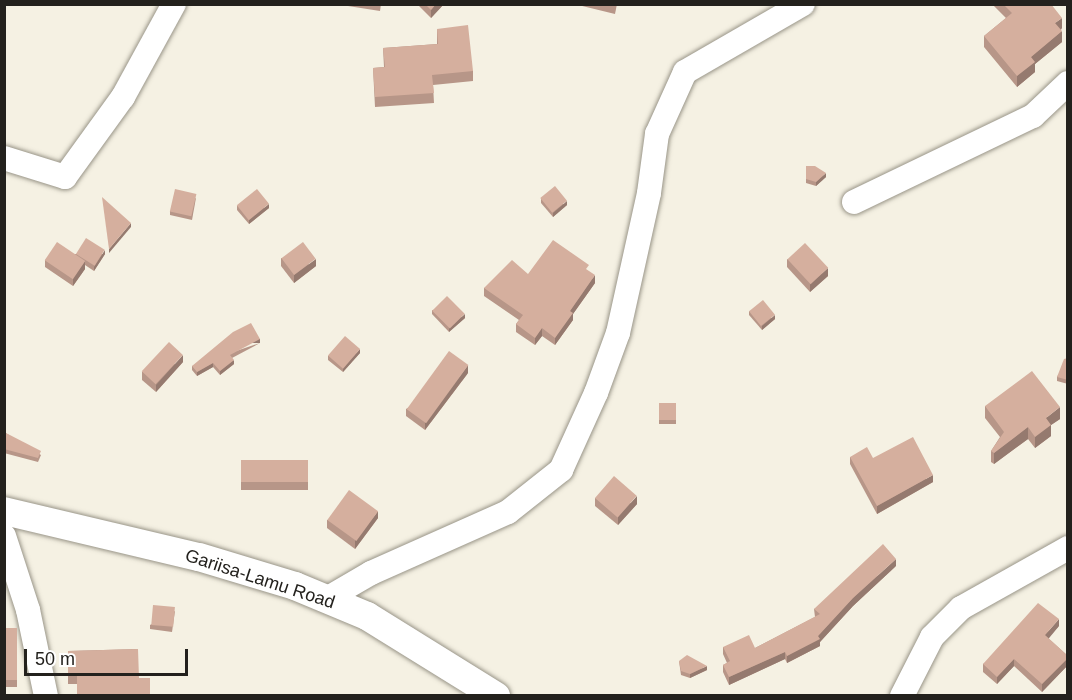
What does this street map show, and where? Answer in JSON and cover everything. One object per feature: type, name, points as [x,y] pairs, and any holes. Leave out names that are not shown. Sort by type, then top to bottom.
[{"type":"street","points":[[4,158],[65,177],[123,97],[174,4]]},
{"type":"street","points":[[328,598],[371,573],[508,512],[561,470],[596,393],[618,333],[650,193],[657,134],[685,72],[803,4]]},
{"type":"street","points":[[854,202],[1034,116],[1068,83]]},
{"type":"street","name":"Gariisa-Lamu Road","points":[[4,512],[199,557],[328,598],[367,615],[496,696]]},
{"type":"street","points":[[4,536],[28,610],[46,696]]},
{"type":"street","points":[[903,696],[932,637],[961,608],[1068,548]]},
{"type":"building","points":[[425,4],[436,4],[431,10]]},
{"type":"building","points":[[1003,4],[1034,4],[1035,6],[1040,4],[1041,6],[1051,4],[1062,18],[1055,23],[1062,31],[1031,57],[1035,62],[1017,76],[984,36],[1012,13]]},
{"type":"building","points":[[468,25],[473,71],[432,75],[434,93],[375,97],[373,68],[385,67],[383,48],[438,44],[437,29]]},
{"type":"building","points":[[806,166],[815,166],[826,173],[816,182],[806,179]]},
{"type":"building","points":[[555,186],[567,201],[552,213],[540,198]]},
{"type":"building","points":[[175,189],[196,194],[191,216],[170,211]]},
{"type":"building","points":[[257,189],[269,204],[249,220],[237,205]]},
{"type":"building","points":[[102,197],[131,223],[109,249]]},
{"type":"building","points":[[86,238],[105,250],[95,266],[76,254]]},
{"type":"building","points":[[553,240],[589,265],[586,269],[595,275],[570,311],[573,313],[555,338],[542,328],[535,338],[516,324],[523,315],[484,288],[512,260],[528,274]]},
{"type":"building","points":[[57,242],[85,261],[73,279],[45,260]]},
{"type":"building","points":[[303,242],[316,259],[294,275],[281,258]]},
{"type":"building","points":[[805,243],[828,268],[811,284],[787,259]]},
{"type":"building","points":[[447,296],[465,314],[450,329],[432,311]]},
{"type":"building","points":[[763,300],[775,315],[761,326],[749,311]]},
{"type":"building","points":[[251,323],[260,339],[230,355],[234,360],[220,371],[213,363],[197,372],[192,366],[233,332]]},
{"type":"building","points":[[345,336],[360,349],[343,369],[328,356]]},
{"type":"building","points":[[169,342],[183,355],[156,384],[142,371]]},
{"type":"building","points":[[449,351],[468,365],[426,423],[407,409]]},
{"type":"building","points":[[1068,358],[1068,380],[1057,377],[1064,359]]},
{"type":"building","points":[[1032,371],[1060,407],[1046,418],[1051,425],[1035,437],[1028,427],[994,453],[991,451],[1004,432],[985,406]]},
{"type":"building","points":[[659,403],[676,403],[676,420],[659,420]]},
{"type":"building","points":[[4,432],[41,451],[38,458],[4,449]]},
{"type":"building","points":[[913,437],[933,475],[877,506],[850,457],[867,447],[873,458]]},
{"type":"building","points":[[241,460],[308,460],[308,482],[241,482]]},
{"type":"building","points":[[614,476],[637,496],[618,518],[595,498]]},
{"type":"building","points":[[349,490],[378,511],[356,541],[327,520]]},
{"type":"building","points":[[883,544],[896,559],[853,598],[818,636],[820,639],[787,656],[785,652],[729,677],[723,665],[730,661],[723,647],[749,635],[755,648],[820,614],[814,609]]},
{"type":"building","points":[[1038,603],[1059,619],[1045,635],[1068,658],[1042,684],[1014,659],[997,677],[983,664]]},
{"type":"building","points":[[153,605],[175,607],[173,627],[151,625]]},
{"type":"building","points":[[4,628],[17,628],[17,680],[4,680]]},
{"type":"building","points":[[138,649],[139,678],[150,678],[150,696],[77,696],[77,673],[68,673],[68,651]]},
{"type":"building","points":[[687,655],[707,666],[690,674],[681,671],[679,661]]}]
